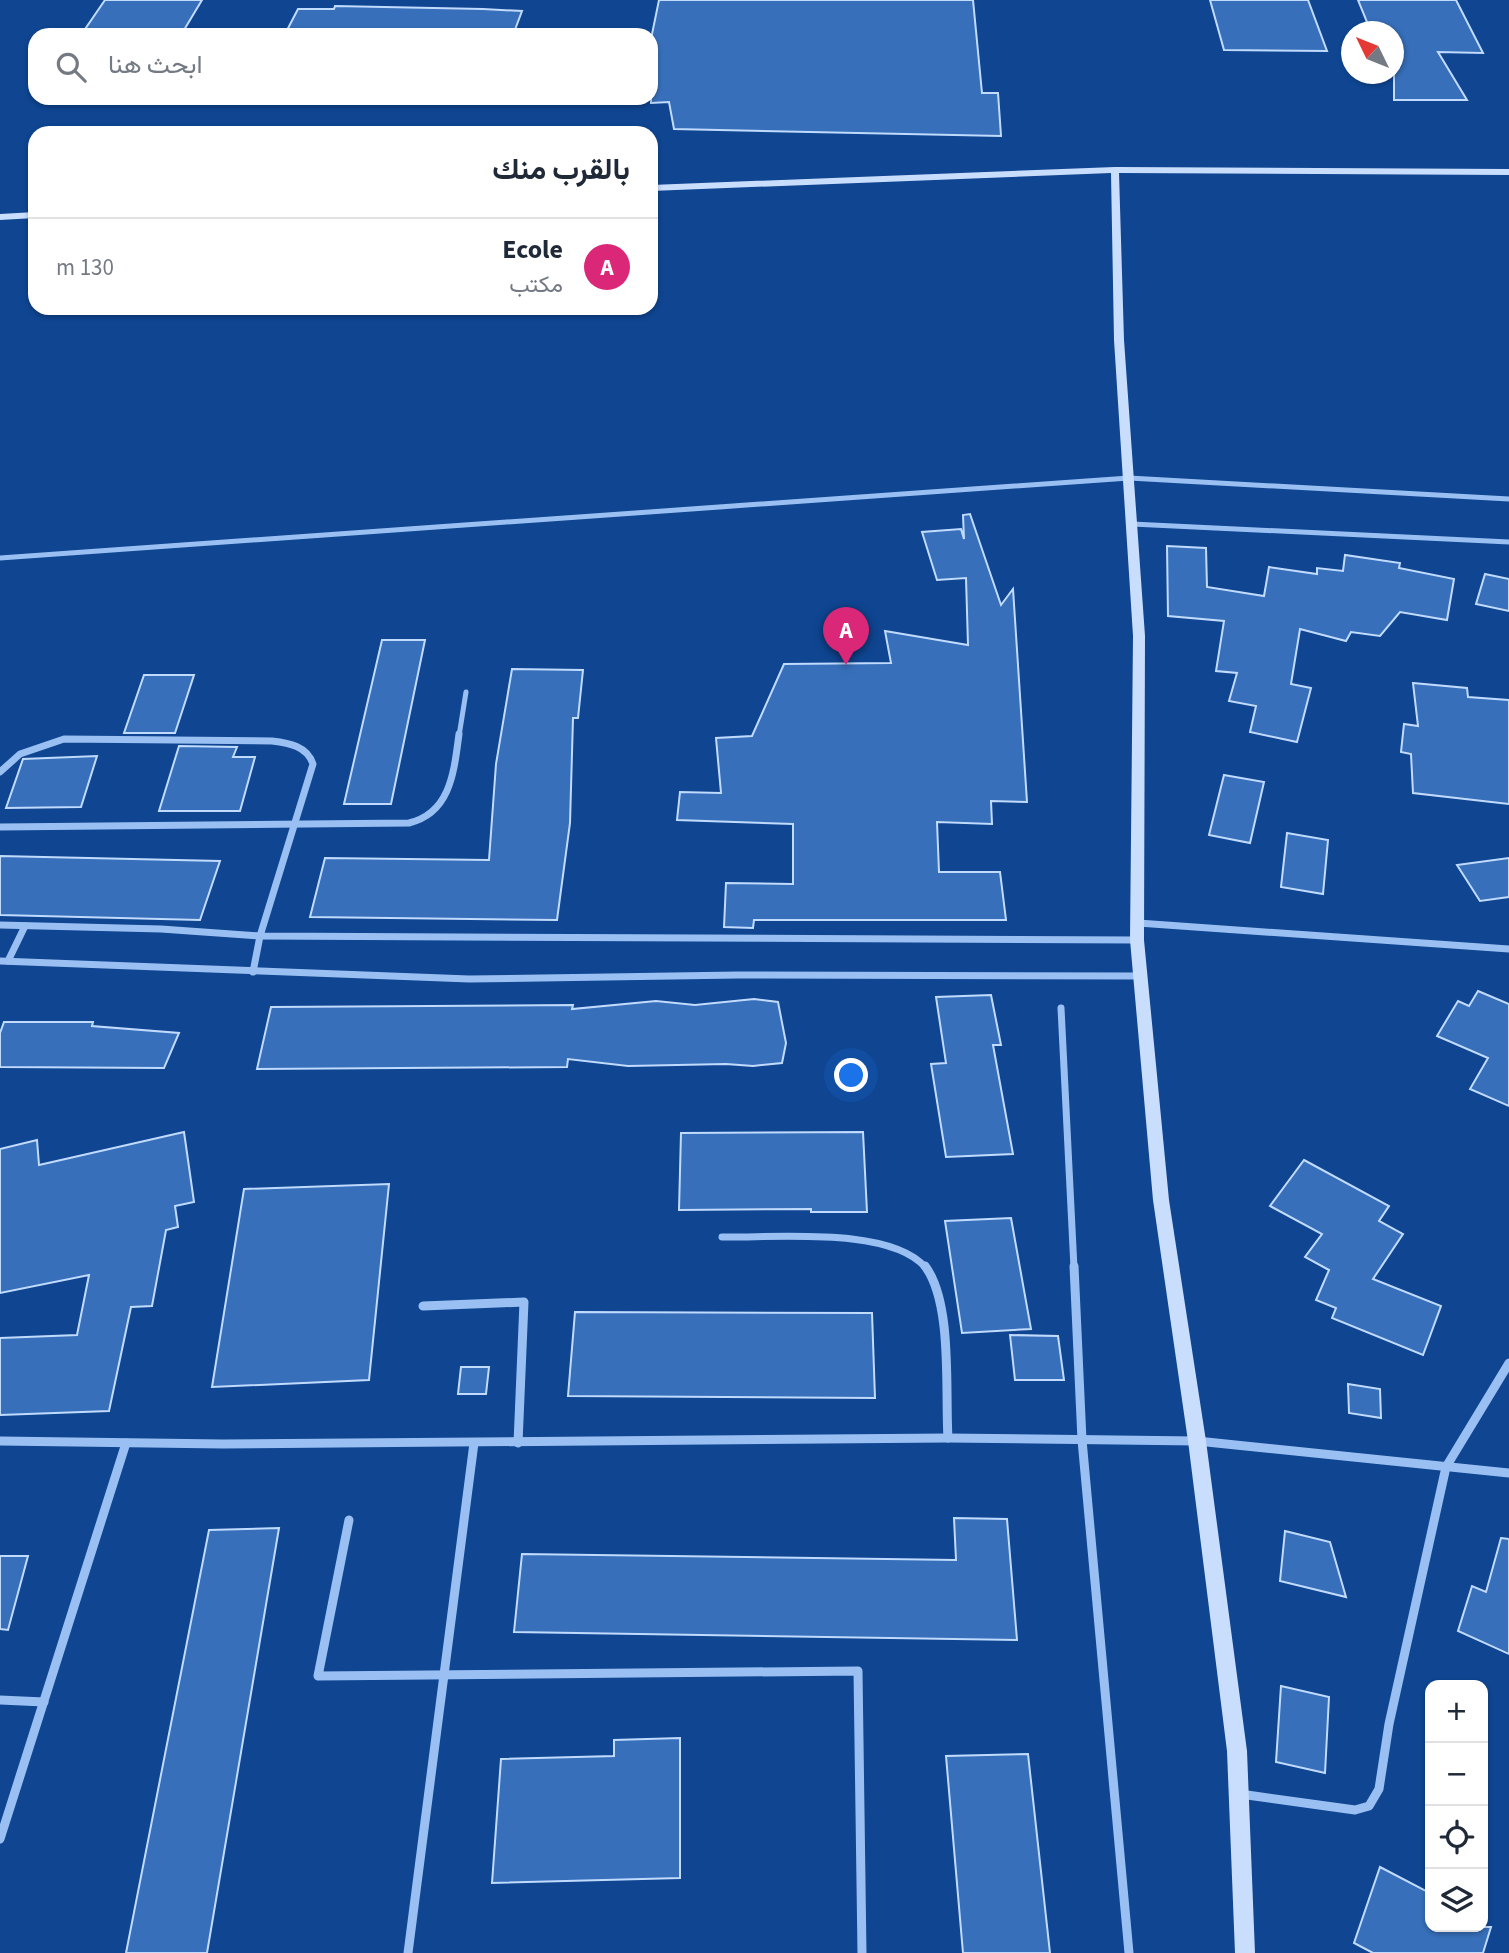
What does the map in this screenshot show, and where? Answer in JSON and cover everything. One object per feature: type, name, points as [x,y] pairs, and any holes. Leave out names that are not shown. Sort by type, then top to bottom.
[{"type":"street","points":[[1115,170],[1119,340],[1139,636],[1137,940],[1161,1200],[1197,1441],[1237,1751],[1245,1953]]},
{"type":"street","points":[[658,188],[1115,170],[1509,172]]},
{"type":"street","points":[[0,217],[28,215]]},
{"type":"street","points":[[0,558],[1129,478],[1509,499]]},
{"type":"street","points":[[1132,524],[1509,542]]},
{"type":"street","points":[[0,827],[293,822],[409,823],[433,814],[441,805],[448,787],[466,692]]},
{"type":"street","points":[[0,772],[20,754],[64,739],[289,744],[307,753],[313,764],[260,936],[253,972]]},
{"type":"street","points":[[1138,923],[1509,949]]},
{"type":"street","points":[[0,925],[161,929],[260,936],[1137,940]]},
{"type":"street","points":[[25,926],[4,961],[469,979],[738,975],[1141,976]]},
{"type":"street","points":[[1061,1008],[1082,1440],[1129,1953]]},
{"type":"street","points":[[722,1237],[860,1243],[898,1249],[915,1257],[933,1280],[939,1310],[948,1438]]},
{"type":"street","points":[[423,1306],[524,1302],[518,1443]]},
{"type":"street","points":[[1238,1794],[1355,1810],[1369,1806],[1379,1789],[1390,1724],[1446,1467],[1509,1363]]},
{"type":"street","points":[[0,1441],[518,1443],[948,1438],[1197,1441],[1509,1473]]},
{"type":"street","points":[[0,1839],[126,1443]]},
{"type":"street","points":[[408,1953],[474,1443]]},
{"type":"street","points":[[349,1520],[318,1675],[858,1671],[862,1953]]},
{"type":"street","points":[[0,1700],[44,1702]]},
{"type":"building","points":[[105,0],[202,0],[185,28],[86,28]]},
{"type":"building","points":[[659,0],[973,0],[982,93],[998,93],[1001,136],[674,129],[669,102],[658,103],[658,28],[653,28]]},
{"type":"building","points":[[1210,0],[1308,0],[1327,51],[1224,50]]},
{"type":"building","points":[[1358,0],[1456,0],[1483,53],[1438,52],[1467,100],[1394,100],[1394,84],[1404,84],[1404,21],[1367,21]]},
{"type":"building","points":[[335,6],[522,11],[516,28],[288,28],[298,9],[334,9]]},
{"type":"building","points":[[970,514],[1001,605],[1013,589],[1027,802],[991,801],[992,824],[937,822],[939,872],[1000,872],[1006,920],[754,920],[753,928],[724,927],[726,883],[793,884],[793,824],[677,820],[680,792],[721,793],[716,738],[752,736],[784,664],[891,663],[885,631],[968,645],[966,578],[937,580],[922,532],[961,529],[964,539],[963,515]]},
{"type":"building","points":[[1167,546],[1206,548],[1207,587],[1264,596],[1269,567],[1317,574],[1317,568],[1343,571],[1345,555],[1400,563],[1399,568],[1454,579],[1447,620],[1400,612],[1380,636],[1351,632],[1346,641],[1300,629],[1291,684],[1311,688],[1297,742],[1250,732],[1256,706],[1229,701],[1237,673],[1216,671],[1224,621],[1168,616]]},
{"type":"building","points":[[1485,574],[1509,579],[1509,611],[1476,604]]},
{"type":"building","points":[[382,640],[425,640],[391,804],[344,804]]},
{"type":"building","points":[[512,669],[583,670],[578,718],[573,718],[570,823],[557,920],[310,917],[325,858],[489,860],[496,764]]},
{"type":"building","points":[[144,675],[194,675],[175,733],[124,733]]},
{"type":"building","points":[[1413,683],[1467,688],[1468,697],[1509,700],[1509,804],[1413,793],[1411,754],[1401,752],[1404,724],[1418,726]]},
{"type":"building","points":[[179,746],[237,747],[233,757],[255,757],[240,811],[159,811]]},
{"type":"building","points":[[97,756],[81,807],[6,808],[23,759]]},
{"type":"building","points":[[1224,775],[1264,782],[1250,843],[1209,835]]},
{"type":"building","points":[[1287,833],[1328,840],[1323,894],[1281,887]]},
{"type":"building","points":[[0,856],[220,861],[200,920],[0,915]]},
{"type":"building","points":[[1509,858],[1509,897],[1480,901],[1457,865]]},
{"type":"building","points":[[1478,991],[1509,1004],[1509,1106],[1470,1089],[1488,1058],[1437,1036],[1458,1001],[1469,1006]]},
{"type":"building","points":[[991,995],[1001,1045],[993,1045],[1013,1154],[946,1157],[931,1064],[946,1063],[936,997]]},
{"type":"building","points":[[754,999],[778,1002],[786,1043],[782,1063],[753,1066],[628,1066],[568,1059],[567,1067],[257,1069],[271,1007],[573,1005],[572,1009],[656,1001],[695,1005]]},
{"type":"building","points":[[4,1022],[93,1022],[92,1026],[179,1033],[164,1068],[0,1067],[0,1033]]},
{"type":"building","points":[[184,1132],[194,1202],[175,1206],[178,1227],[166,1230],[152,1306],[131,1307],[109,1411],[0,1415],[0,1338],[77,1335],[89,1275],[0,1293],[0,1149],[37,1140],[39,1165]]},
{"type":"building","points":[[863,1132],[867,1212],[811,1212],[811,1209],[679,1210],[681,1133]]},
{"type":"building","points":[[1304,1160],[1389,1206],[1379,1221],[1403,1234],[1373,1279],[1441,1306],[1423,1355],[1332,1318],[1336,1308],[1316,1300],[1329,1270],[1305,1257],[1322,1234],[1270,1206]]},
{"type":"building","points":[[389,1184],[369,1380],[212,1387],[244,1189]]},
{"type":"building","points":[[1011,1218],[1031,1329],[962,1333],[945,1221]]},
{"type":"building","points":[[575,1312],[872,1313],[875,1398],[568,1396]]},
{"type":"building","points":[[1010,1335],[1058,1336],[1064,1380],[1015,1380]]},
{"type":"building","points":[[461,1367],[489,1367],[486,1394],[458,1394]]},
{"type":"building","points":[[1348,1384],[1380,1389],[1381,1418],[1349,1413]]},
{"type":"building","points":[[954,1518],[1007,1519],[1017,1640],[514,1632],[522,1554],[956,1560]]},
{"type":"building","points":[[279,1528],[207,1953],[126,1953],[209,1530]]},
{"type":"building","points":[[1285,1531],[1330,1542],[1346,1597],[1280,1581]]},
{"type":"building","points":[[1501,1538],[1509,1539],[1509,1654],[1458,1631],[1472,1586],[1486,1592]]},
{"type":"building","points":[[0,1556],[28,1556],[8,1630],[0,1629]]},
{"type":"building","points":[[1281,1686],[1329,1697],[1325,1773],[1276,1762]]},
{"type":"building","points":[[680,1738],[680,1878],[492,1883],[501,1759],[614,1756],[614,1740]]},
{"type":"building","points":[[1028,1754],[1050,1953],[963,1953],[946,1756]]},
{"type":"building","points":[[1380,1867],[1425,1890],[1425,1932],[1488,1932],[1488,1927],[1491,1927],[1483,1953],[1373,1953],[1354,1943]]},
{"type":"place","name":"Ecole","points":[[846,665]]}]
